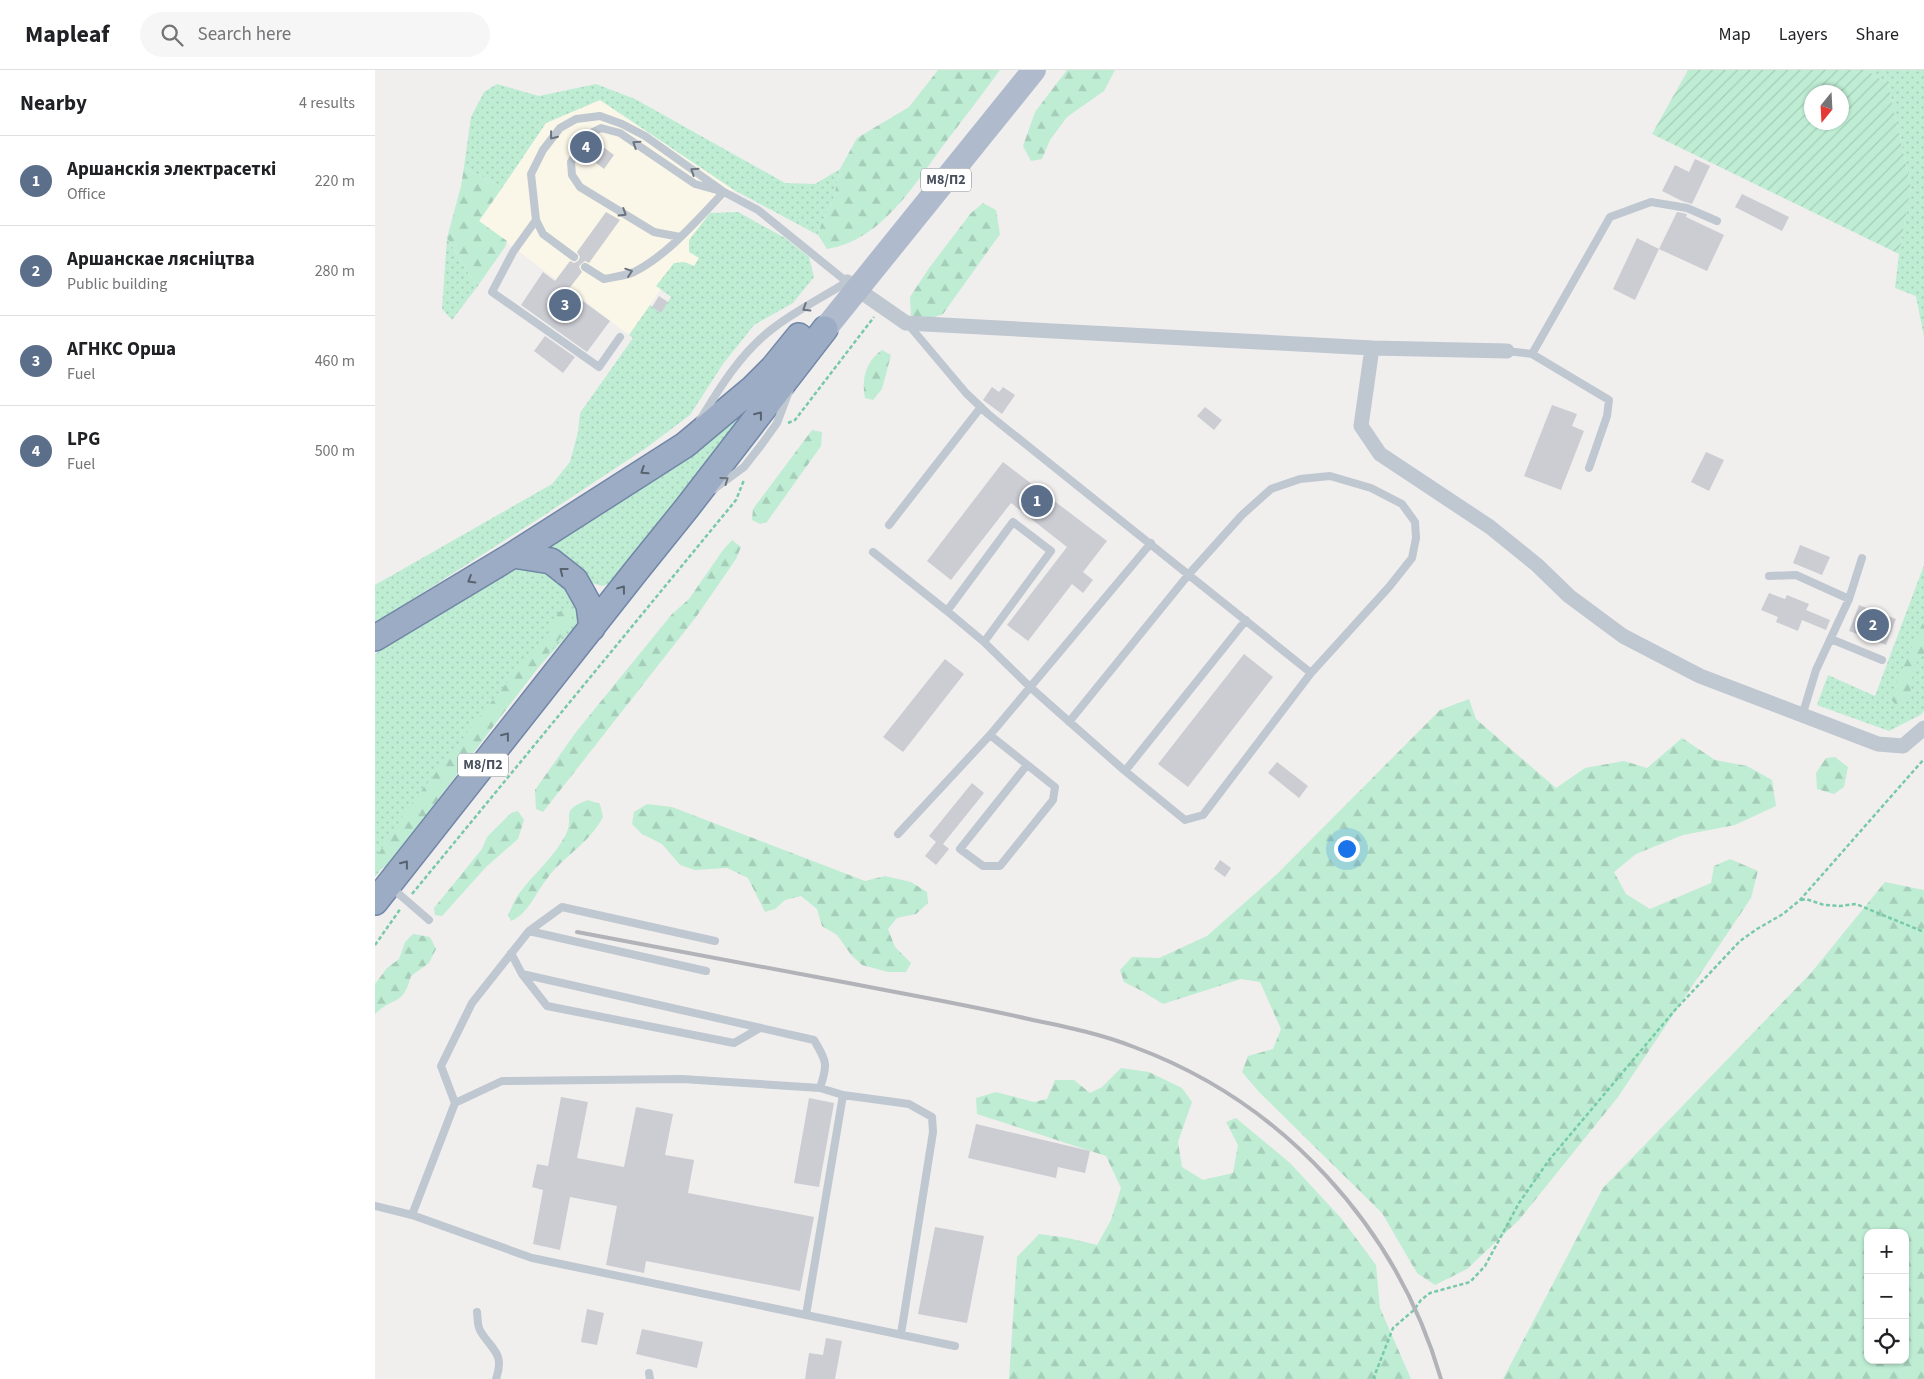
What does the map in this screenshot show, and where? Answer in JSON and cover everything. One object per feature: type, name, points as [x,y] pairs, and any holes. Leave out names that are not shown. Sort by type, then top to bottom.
[{"type":"highway","name":"М8/П2","points":[[382,893],[799,363],[819,324]]},
{"type":"highway","name":"М8/П2","points":[[375,638],[513,555],[685,445],[753,388],[819,324]]},
{"type":"highway","points":[[513,555],[551,561],[575,580],[589,605],[592,628]]},
{"type":"main road","name":"М8/П2","points":[[853,286],[1022,70]]},
{"type":"main road","name":"М8/П2","points":[[819,324],[1034,70]]},
{"type":"street","points":[[853,286],[906,322],[1372,348],[1507,351]]},
{"type":"street","points":[[1372,348],[1361,426],[1380,454],[1490,527],[1537,566],[1569,596],[1623,636],[1700,676],[1878,744],[1903,746],[1924,728]]},
{"type":"lane","points":[[574,257],[543,234],[536,220],[531,174],[543,150],[560,128],[575,120],[600,116],[622,124],[645,136],[724,192],[758,210],[853,286],[772,329],[750,350],[725,380],[685,445]]},
{"type":"lane","points":[[680,236],[654,232],[580,187],[572,175],[571,162],[589,136],[601,128],[620,133],[695,184],[724,192]]},
{"type":"lane","points":[[585,267],[603,279],[633,272],[659,255],[724,192]]},
{"type":"lane","points":[[1532,354],[1610,217],[1651,202],[1687,208],[1717,221]]},
{"type":"lane","points":[[536,220],[513,252],[492,292],[599,367],[619,337]]},
{"type":"lane","points":[[906,322],[965,393],[981,407],[1311,673]]},
{"type":"lane","points":[[1507,351],[1532,354],[1609,400],[1607,416],[1589,468]]},
{"type":"lane","points":[[889,525],[981,407]]},
{"type":"lane","points":[[873,552],[947,611],[983,642],[1029,687],[1069,722],[1125,771],[1185,820],[1203,815],[1311,673],[1370,609],[1412,558],[1416,538],[1415,522],[1402,504],[1371,488],[1330,476],[1300,478],[1271,489],[1242,515],[1189,574],[1069,722]]},
{"type":"lane","points":[[947,611],[1013,522],[1051,551],[983,642]]},
{"type":"lane","points":[[898,834],[989,735],[1151,543]]},
{"type":"lane","points":[[1802,716],[1817,670],[1849,598],[1862,558]]},
{"type":"lane","points":[[1769,576],[1796,575],[1849,598]]},
{"type":"lane","points":[[1125,771],[1246,620]]},
{"type":"lane","points":[[1831,639],[1881,660]]},
{"type":"lane","points":[[989,735],[1055,787],[1053,800],[1000,866],[983,866],[960,849],[1027,765]]},
{"type":"lane","points":[[382,893],[407,901],[429,920]]},
{"type":"lane","points":[[412,1215],[455,1103],[441,1066],[471,1003],[529,931],[562,907],[715,941]]},
{"type":"lane","points":[[529,931],[706,971]]},
{"type":"lane","points":[[511,953],[522,974],[547,1006],[734,1042],[760,1028]]},
{"type":"lane","points":[[522,974],[814,1040],[825,1058],[825,1072],[819,1088]]},
{"type":"lane","points":[[455,1103],[502,1081],[682,1079],[819,1088],[843,1095],[909,1104],[931,1117],[933,1132],[901,1334]]},
{"type":"lane","points":[[806,1316],[843,1095]]},
{"type":"lane","points":[[375,1206],[412,1215],[532,1258],[955,1346]]},
{"type":"lane","points":[[477,1312],[479,1330],[497,1351],[499,1370],[496,1379]]},
{"type":"path","points":[[781,426],[795,420],[883,306]]},
{"type":"path","points":[[375,945],[407,901],[736,500],[745,478]]},
{"type":"path","points":[[1373,1378],[1393,1328],[1430,1293],[1471,1282],[1485,1266],[1519,1203],[1549,1160],[1675,1010],[1740,941],[1783,914],[1799,900],[1924,759]]},
{"type":"path","points":[[1799,900],[1806,899],[1824,905],[1856,904],[1924,932]]},
{"type":"shaded area","points":[[600,100],[734,190],[710,213],[699,258],[694,266],[684,262],[656,286],[661,289],[629,335],[479,221],[546,123]]},
{"type":"green space","points":[[938,70],[1000,70],[907,195],[893,210],[879,224],[863,235],[846,244],[827,249],[818,235],[822,222],[833,201],[840,169],[857,138],[909,107]]},
{"type":"green space","points":[[1067,70],[1115,70],[1104,91],[1067,117],[1050,140],[1042,159],[1031,161],[1023,146],[1035,112]]},
{"type":"green space","points":[[1688,70],[1866,70],[1888,84],[1911,187],[1899,254],[1652,134]]},
{"type":"green space","points":[[1866,70],[1924,70],[1924,337],[1916,296],[1895,288],[1911,187],[1888,84]]},
{"type":"green space","points":[[497,84],[539,96],[596,84],[635,99],[785,183],[815,184],[840,169],[833,201],[822,222],[818,235],[734,190],[600,100],[546,123],[502,188],[464,167],[471,117],[484,92]]},
{"type":"green space","points":[[464,167],[502,188],[479,221],[507,241],[505,247],[477,287],[447,238],[461,186]]},
{"type":"green space","points":[[983,203],[996,210],[1000,234],[943,314],[924,321],[911,315],[910,297],[929,268],[971,213]]},
{"type":"green space","points":[[738,212],[785,238],[809,257],[814,277],[793,303],[754,325],[723,364],[690,415],[646,448],[375,623],[375,585],[552,484],[570,462],[578,432],[580,413],[633,338],[629,335],[650,305],[661,313],[671,297],[656,286],[674,263],[684,262],[694,266],[699,258],[689,252],[689,240],[710,213]]},
{"type":"green space","points":[[447,238],[477,287],[452,320],[442,309]]},
{"type":"green space","points":[[882,350],[891,355],[882,389],[873,400],[865,398],[864,377],[866,371],[872,359]]},
{"type":"green space","points":[[763,395],[615,582],[602,586],[592,583],[553,554],[550,546]]},
{"type":"green space","points":[[812,430],[822,432],[821,446],[767,522],[760,524],[752,520],[753,509]]},
{"type":"green space","points":[[732,540],[741,547],[736,559],[696,617],[543,812],[536,809],[535,790],[576,732],[672,614],[689,599]]},
{"type":"green space","points":[[1924,565],[1924,710],[1922,714],[1889,731],[1817,705],[1828,675],[1875,696]]},
{"type":"green space","points":[[540,567],[575,589],[580,618],[573,629],[538,668],[375,877],[375,654],[492,579],[517,569]]},
{"type":"green space","points":[[566,607],[572,616],[570,625],[386,868],[376,866],[377,856],[408,808],[549,632],[558,613]]},
{"type":"green space","points":[[1924,620],[1924,654],[1914,666],[1910,693],[1902,703],[1895,704],[1890,698]]},
{"type":"green space","points":[[1469,699],[1476,719],[1556,788],[1585,768],[1624,761],[1647,768],[1682,738],[1715,760],[1747,766],[1772,780],[1776,806],[1735,825],[1683,835],[1636,854],[1614,872],[1626,894],[1650,909],[1711,883],[1714,866],[1730,859],[1758,871],[1751,898],[1618,1097],[1519,1220],[1467,1269],[1435,1285],[1417,1273],[1382,1213],[1259,1092],[1242,1072],[1248,1056],[1273,1049],[1281,1029],[1260,982],[1241,979],[1163,1004],[1124,982],[1120,970],[1132,957],[1159,958],[1207,936],[1277,874],[1440,710]]},
{"type":"green space","points":[[1835,757],[1848,767],[1844,787],[1834,794],[1817,789],[1816,773],[1826,758]]},
{"type":"green space","points":[[588,800],[600,804],[603,817],[597,827],[553,872],[522,914],[511,921],[508,915],[518,895],[550,858],[566,834],[570,811],[573,807]]},
{"type":"green space","points":[[647,804],[672,807],[865,881],[885,876],[911,882],[927,892],[928,903],[916,914],[897,918],[888,929],[895,947],[911,963],[906,972],[888,972],[862,965],[852,956],[837,935],[822,926],[817,909],[801,896],[785,900],[775,909],[765,912],[748,878],[727,868],[695,870],[680,865],[662,844],[642,834],[632,824],[634,812]]},
{"type":"green space","points":[[518,811],[524,820],[518,839],[487,866],[442,916],[435,915],[434,908],[482,849],[487,837],[511,813]]},
{"type":"green space","points":[[1885,882],[1924,890],[1924,1379],[1503,1379],[1603,1188],[1811,973]]},
{"type":"green space","points":[[413,934],[430,937],[436,949],[429,963],[411,976],[408,986],[401,997],[381,1008],[375,1014],[375,984],[387,968],[399,959],[405,942]]},
{"type":"green space","points":[[1121,1068],[1149,1072],[1182,1088],[1192,1102],[1178,1142],[1182,1167],[1203,1180],[1233,1173],[1238,1145],[1226,1122],[1236,1118],[1290,1163],[1341,1218],[1376,1265],[1380,1308],[1411,1379],[1009,1379],[1017,1257],[1039,1234],[1097,1245],[1111,1220],[1121,1188],[1106,1156],[977,1114],[976,1098],[996,1092],[1034,1102],[1047,1099],[1055,1080],[1074,1080],[1090,1093],[1102,1087]]},
{"type":"building","points":[[580,130],[584,133],[574,146],[570,144]]},
{"type":"building","points":[[594,140],[614,155],[604,169],[583,153]]},
{"type":"building","points":[[1695,159],[1710,166],[1692,204],[1662,191],[1675,165],[1689,172]]},
{"type":"building","points":[[1742,194],[1789,217],[1782,231],[1735,207]]},
{"type":"building","points":[[606,212],[620,220],[589,263],[585,261],[581,264],[579,267],[582,272],[568,290],[610,321],[587,352],[521,305],[543,272],[555,281],[570,261],[574,263],[578,261],[580,257],[577,252]]},
{"type":"building","points":[[1677,212],[1687,214],[1686,217],[1724,235],[1707,271],[1659,249]]},
{"type":"building","points":[[1637,238],[1659,249],[1635,300],[1613,289]]},
{"type":"building","points":[[659,296],[668,302],[661,313],[652,307]]},
{"type":"building","points":[[545,336],[575,357],[563,373],[534,351]]},
{"type":"building","points":[[992,387],[999,392],[1003,387],[1015,395],[1002,414],[983,400]]},
{"type":"building","points":[[1552,405],[1577,414],[1572,426],[1584,431],[1561,490],[1524,476]]},
{"type":"building","points":[[1205,407],[1222,420],[1214,430],[1197,416]]},
{"type":"building","points":[[1706,452],[1724,460],[1709,491],[1691,482]]},
{"type":"building","points":[[1003,462],[1107,541],[1083,572],[1093,580],[1083,593],[1072,584],[1028,641],[1007,625],[1067,547],[1011,503],[951,580],[927,561]]},
{"type":"building","points":[[1800,545],[1830,557],[1822,575],[1793,563]]},
{"type":"building","points":[[1769,593],[1785,599],[1787,595],[1809,604],[1806,610],[1830,620],[1826,630],[1802,620],[1798,631],[1776,622],[1778,617],[1761,610]]},
{"type":"building","points":[[1859,605],[1896,619],[1886,645],[1849,631]]},
{"type":"building","points":[[1244,654],[1273,677],[1188,787],[1158,764]]},
{"type":"building","points":[[945,659],[964,674],[903,752],[883,737]]},
{"type":"building","points":[[1277,762],[1308,786],[1299,798],[1268,773]]},
{"type":"building","points":[[972,783],[984,793],[943,844],[949,849],[936,865],[925,856],[936,842],[929,836]]},
{"type":"building","points":[[1220,860],[1231,868],[1225,877],[1214,869]]},
{"type":"building","points":[[561,1097],[588,1102],[577,1158],[624,1167],[636,1107],[673,1114],[665,1155],[694,1160],[688,1193],[814,1217],[800,1291],[646,1261],[644,1273],[606,1265],[617,1206],[570,1197],[560,1250],[533,1244],[543,1190],[532,1187],[537,1164],[548,1166]]},
{"type":"building","points":[[809,1098],[834,1103],[819,1187],[794,1183]]},
{"type":"building","points":[[976,1124],[1090,1151],[1085,1173],[1058,1167],[1056,1178],[968,1158]]},
{"type":"building","points":[[935,1227],[984,1236],[967,1323],[918,1314]]},
{"type":"building","points":[[587,1309],[604,1313],[597,1345],[581,1342]]},
{"type":"building","points":[[642,1329],[703,1342],[697,1368],[636,1354]]},
{"type":"building","points":[[826,1338],[842,1341],[835,1379],[805,1379],[809,1353],[823,1355]]},
{"type":"railway","points":[[577,932],[944,1001],[1071,1028],[1122,1042],[1188,1071],[1239,1101],[1285,1136],[1327,1177],[1364,1222],[1395,1271],[1421,1323],[1441,1379]]},
{"type":"place","name":"LPG","points":[[586,147]]},
{"type":"place","name":"АГНКС Орша","points":[[565,305]]},
{"type":"place","name":"Аршанскія электрасеткі","points":[[1037,501]]},
{"type":"place","name":"Аршанскае лясніцтва","points":[[1873,625]]}]
